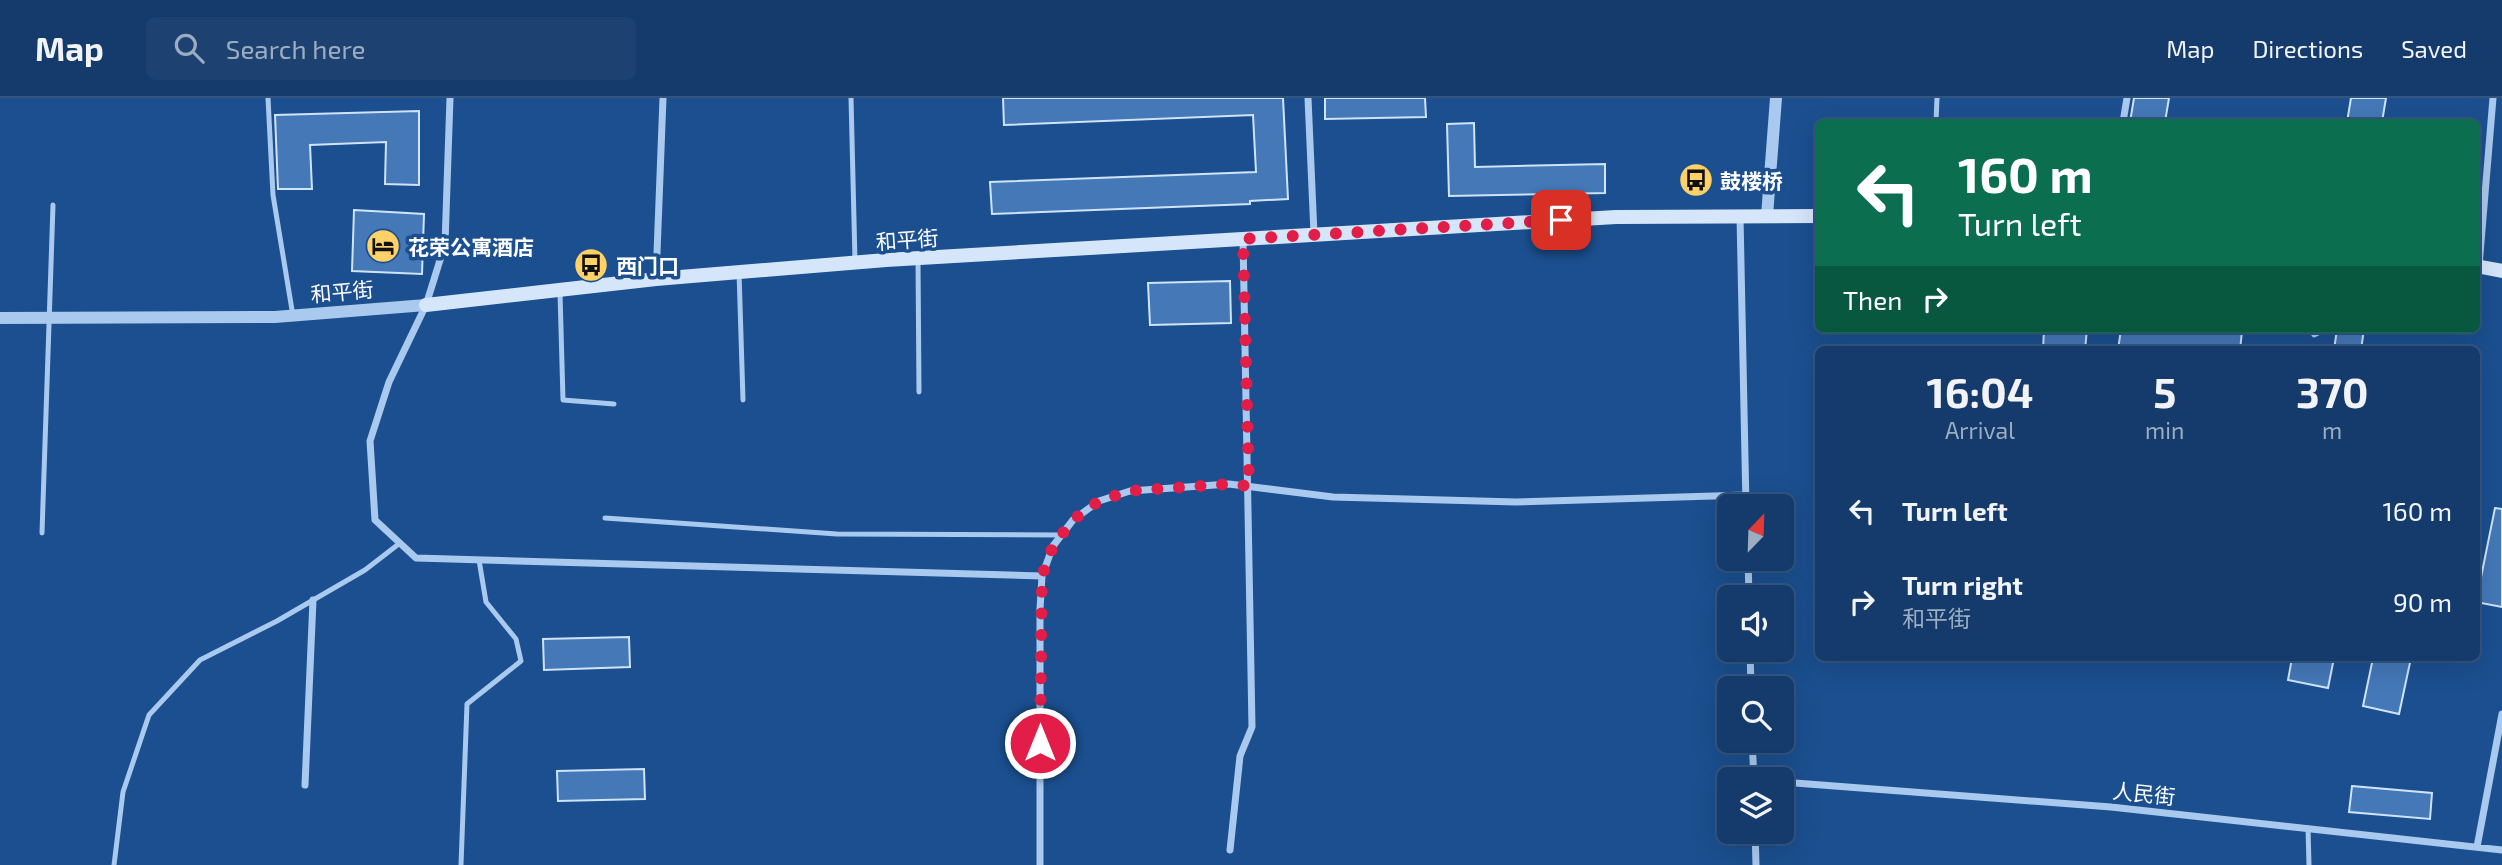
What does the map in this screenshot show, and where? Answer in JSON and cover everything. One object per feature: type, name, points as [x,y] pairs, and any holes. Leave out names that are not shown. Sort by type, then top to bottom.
[{"type":"main road","name":"和平街","points":[[426,305],[656,278],[918,258],[1616,217],[1815,216]]},
{"type":"main road","points":[[2480,267],[2502,271]]},
{"type":"street","points":[[450,98],[445,244],[426,305],[389,383],[370,441],[375,520],[416,558],[1042,576]]},
{"type":"street","points":[[656,278],[663,98]]},
{"type":"street","points":[[1308,98],[1314,235]]},
{"type":"street","points":[[1767,216],[1776,98]]},
{"type":"street","points":[[2124,119],[2127,98]]},
{"type":"street","points":[[2480,235],[2493,98]]},
{"type":"street","points":[[1740,216],[1746,494]]},
{"type":"street","points":[[1230,850],[1240,755],[1252,727],[1243,239]]},
{"type":"street","name":"和平街","points":[[0,317],[293,316],[426,305]]},
{"type":"street","points":[[1040,865],[1042,576],[1053,546],[1073,520],[1099,501],[1130,491],[1229,484],[1333,497],[1516,502],[1717,496]]},
{"type":"street","points":[[304,785],[313,600]]},
{"type":"street","points":[[2477,847],[2502,714]]},
{"type":"street","name":"人民街","points":[[1794,783],[2111,807],[2502,850]]},
{"type":"street","points":[[1755,844],[1756,865]]},
{"type":"lane","points":[[268,98],[273,195],[293,316]]},
{"type":"lane","points":[[851,98],[855,264]]},
{"type":"lane","points":[[1936,119],[1937,98]]},
{"type":"lane","points":[[42,533],[53,205]]},
{"type":"lane","points":[[918,258],[919,392]]},
{"type":"lane","points":[[739,272],[743,400]]},
{"type":"lane","points":[[560,289],[562,400],[614,404]]},
{"type":"lane","points":[[2314,335],[2318,333]]},
{"type":"lane","points":[[605,518],[837,534],[1061,536]]},
{"type":"lane","points":[[114,865],[122,792],[149,715],[200,660],[365,570],[400,543]]},
{"type":"lane","points":[[461,865],[467,704],[521,661],[516,639],[486,602],[479,560]]},
{"type":"lane","points":[[2308,828],[2309,865]]},
{"type":"building","points":[[1003,98],[1283,98],[1288,199],[1250,201],[1250,204],[992,214],[990,182],[1256,172],[1253,115],[1004,125]]},
{"type":"building","points":[[1325,98],[1425,98],[1426,117],[1325,119]]},
{"type":"building","points":[[2134,98],[2169,98],[2166,119],[2130,119]]},
{"type":"building","points":[[2351,98],[2386,98],[2382,119],[2348,119]]},
{"type":"building","points":[[419,111],[419,185],[385,184],[386,142],[310,145],[312,189],[278,189],[275,115]]},
{"type":"building","points":[[1474,123],[1475,167],[1605,164],[1605,193],[1449,196],[1447,124]]},
{"type":"building","points":[[354,210],[424,214],[422,274],[352,271]]},
{"type":"building","points":[[1230,281],[1231,323],[1150,325],[1148,283]]},
{"type":"building","points":[[2044,333],[2087,333],[2085,346],[2043,346]]},
{"type":"building","points":[[2120,333],[2242,333],[2240,346],[2119,346]]},
{"type":"building","points":[[2336,333],[2363,333],[2362,346],[2335,346]]},
{"type":"building","points":[[2495,508],[2502,509],[2502,607],[2480,603],[2480,582]]},
{"type":"building","points":[[629,637],[630,667],[544,670],[543,639]]},
{"type":"building","points":[[2291,661],[2333,661],[2328,688],[2288,680]]},
{"type":"building","points":[[2372,661],[2410,661],[2399,714],[2363,706]]},
{"type":"building","points":[[644,769],[645,799],[558,801],[557,771]]},
{"type":"building","points":[[2352,786],[2432,793],[2430,819],[2349,812]]},
{"type":"place","name":"鼓楼桥","points":[[1696,180]]},
{"type":"place","name":"花荣公寓酒店","points":[[383,246]]},
{"type":"place","name":"西门口","points":[[591,265]]},
{"type":"route","points":[[1040,743],[1042,576],[1053,546],[1073,520],[1099,501],[1130,491],[1229,484],[1249,486],[1243,239],[1561,220]]}]
